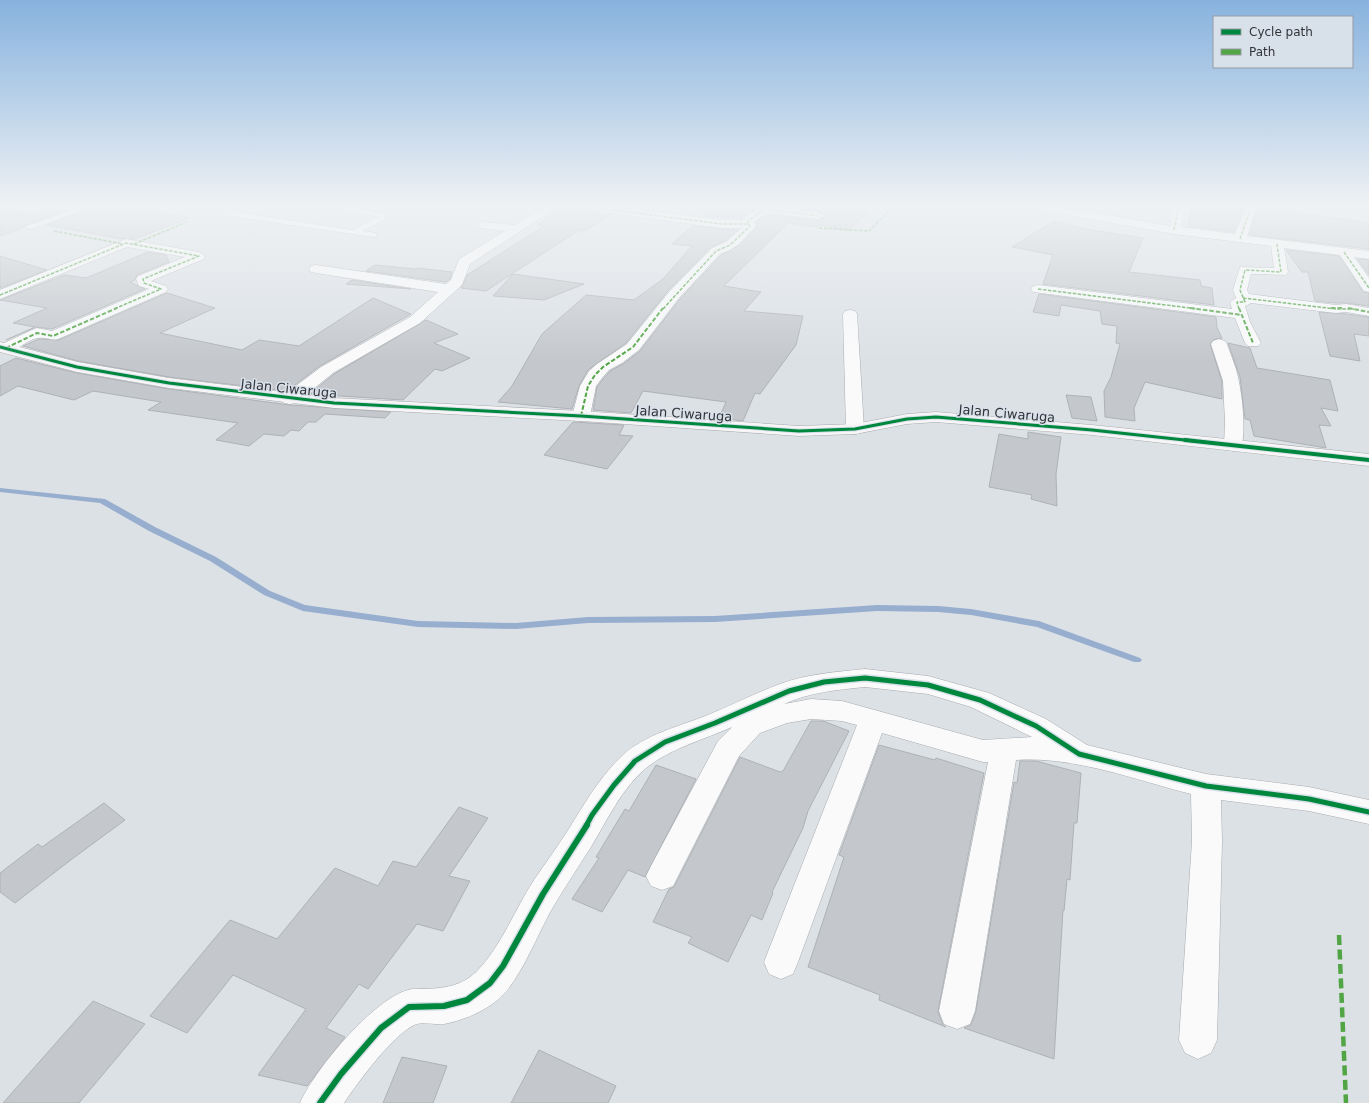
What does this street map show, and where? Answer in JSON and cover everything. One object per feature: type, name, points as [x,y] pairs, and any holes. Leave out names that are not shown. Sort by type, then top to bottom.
[{"type":"street","points":[[0,295],[91,257]]},
{"type":"street","points":[[3,348],[37,333],[53,336],[161,289],[144,283],[143,280],[196,257]]},
{"type":"street","points":[[290,399],[328,370],[415,320],[457,282],[464,262],[471,257]]},
{"type":"street","points":[[581,416],[588,386],[595,375],[603,367],[616,360],[633,347],[674,295],[710,257]]},
{"type":"street","points":[[1253,343],[1242,322],[1242,314],[1237,302],[1245,302],[1240,290],[1245,270],[1281,272],[1279,257]]},
{"type":"street","points":[[1348,257],[1369,288]]},
{"type":"street","points":[[316,269],[449,289]]},
{"type":"street","points":[[1038,289],[1242,314]]},
{"type":"street","points":[[1243,298],[1368,311]]},
{"type":"street","points":[[850,314],[855,429]]},
{"type":"street","points":[[1219,344],[1231,381],[1234,422],[1233,445]]},
{"type":"street","name":"Jalan Ciwaruga","points":[[3,348],[77,366],[169,383],[290,399],[334,403],[581,416],[799,431],[855,429],[907,419],[936,417],[1092,430],[1369,460]]},
{"type":"street","points":[[320,1103],[341,1074],[381,1028],[409,1008],[444,1006],[467,1000],[490,983],[503,966],[543,894],[581,836],[592,815],[609,791],[635,762],[665,742],[715,723],[789,690],[824,682],[865,678],[928,685],[980,700],[1036,726],[1079,754]]},
{"type":"street","points":[[662,876],[728,749],[750,726],[784,714],[811,709],[842,711],[983,751],[1035,748],[1079,754],[1206,786],[1309,799],[1369,812]]},
{"type":"street","points":[[780,962],[873,720]]},
{"type":"street","points":[[957,1011],[1004,750]]},
{"type":"street","points":[[1198,1040],[1208,841],[1206,786]]},
{"type":"building","points":[[0,257],[5,257],[47,270],[0,288]]},
{"type":"building","points":[[135,257],[167,257],[169,262],[137,275],[135,280],[130,282],[145,289],[52,329],[36,327],[6,340],[35,327],[13,323],[47,308],[0,300],[64,275],[86,278]]},
{"type":"building","points":[[495,257],[537,257],[486,291],[461,288],[467,275]]},
{"type":"building","points":[[682,257],[701,257],[668,291],[626,343],[588,370],[579,386],[572,409],[498,402],[512,386],[542,334],[586,295],[634,300],[663,279]]},
{"type":"building","points":[[719,257],[753,257],[724,286],[761,292],[744,311],[803,316],[796,345],[760,394],[755,393],[743,421],[719,418],[726,402],[643,391],[631,413],[593,410],[597,387],[603,379],[610,371],[623,364],[640,351],[680,299]]},
{"type":"building","points":[[1052,257],[1135,257],[1129,272],[1200,280],[1201,286],[1212,288],[1214,305],[1043,284]]},
{"type":"building","points":[[1291,257],[1340,257],[1363,292],[1369,293],[1369,306],[1315,301],[1308,272],[1302,272]]},
{"type":"building","points":[[1357,259],[1369,260],[1369,275]]},
{"type":"building","points":[[375,265],[452,272],[450,279],[446,282],[366,271]]},
{"type":"building","points":[[513,274],[584,284],[544,300],[493,296]]},
{"type":"building","points":[[352,280],[411,289],[346,284]]},
{"type":"building","points":[[167,293],[215,308],[160,333],[242,350],[259,340],[299,346],[373,298],[411,314],[320,366],[287,391],[169,377],[78,361],[23,346],[39,339],[59,340]]},
{"type":"building","points":[[1039,294],[1216,317],[1217,328],[1222,338],[1213,340],[1210,344],[1222,381],[1222,399],[1145,382],[1134,408],[1135,421],[1105,417],[1104,391],[1111,377],[1120,344],[1116,343],[1117,326],[1102,324],[1100,311],[1061,305],[1059,316],[1033,312]]},
{"type":"building","points":[[1319,312],[1369,317],[1369,336],[1354,334],[1360,361],[1330,356]]},
{"type":"building","points":[[426,320],[458,334],[434,343],[470,358],[442,371],[435,369],[403,400],[310,394],[334,374]]},
{"type":"building","points":[[1228,343],[1250,348],[1257,368],[1330,380],[1338,411],[1321,408],[1331,426],[1319,425],[1326,448],[1254,436],[1250,420],[1245,419],[1240,377]]},
{"type":"building","points":[[16,358],[77,373],[169,389],[290,405],[391,412],[385,418],[325,414],[316,422],[308,422],[299,431],[291,430],[284,436],[264,434],[249,446],[216,440],[238,423],[148,410],[161,402],[93,391],[74,400],[18,386],[0,396],[0,366]]},
{"type":"building","points":[[1066,395],[1091,397],[1097,421],[1072,418]]},
{"type":"building","points":[[573,422],[624,425],[619,435],[633,436],[607,469],[544,455]]},
{"type":"building","points":[[1028,432],[1061,437],[1056,474],[1057,506],[1031,499],[1032,495],[989,487],[999,434],[1028,439]]},
{"type":"building","points":[[811,721],[823,721],[849,731],[808,811],[803,828],[772,892],[773,893],[762,920],[751,915],[728,962],[688,943],[692,937],[653,922],[669,889],[674,887],[740,757],[780,772],[783,771]]},
{"type":"building","points":[[879,745],[935,760],[936,758],[984,773],[938,1011],[943,1025],[946,1027],[879,1000],[880,995],[808,967],[844,857],[839,855]]},
{"type":"building","points":[[1020,761],[1036,761],[1081,773],[1077,823],[1074,823],[1070,880],[1067,879],[1064,911],[1063,910],[1054,1059],[964,1028],[971,1025],[976,1011],[1014,782],[1017,783]]},
{"type":"building","points":[[656,765],[696,779],[645,877],[628,870],[602,912],[572,899],[599,858],[596,857],[625,809],[629,811]]},
{"type":"building","points":[[104,803],[125,820],[15,903],[0,892],[0,873],[38,844],[42,847]]},
{"type":"building","points":[[459,807],[488,818],[449,876],[470,881],[443,931],[417,924],[368,989],[359,984],[326,1028],[345,1037],[307,1086],[258,1075],[306,1009],[233,975],[187,1033],[150,1016],[230,920],[277,939],[335,868],[378,886],[393,861],[416,867]]},
{"type":"building","points":[[93,1001],[145,1024],[79,1103],[3,1103]]},
{"type":"building","points":[[539,1050],[616,1086],[608,1103],[511,1103]]},
{"type":"building","points":[[402,1057],[447,1066],[433,1103],[383,1103]]},
{"type":"waterway","points":[[0,490],[102,501],[152,529],[213,559],[267,593],[303,608],[418,624],[516,626],[588,620],[715,619],[877,608],[938,609],[971,612],[1039,624],[1137,660]]},
{"type":"marked path","points":[[0,295],[91,257]]},
{"type":"marked path","points":[[6,348],[37,333],[53,336],[161,289],[144,283],[143,279],[195,257]]},
{"type":"marked path","points":[[581,416],[588,386],[595,375],[603,367],[616,360],[633,347],[674,295],[710,257]]},
{"type":"marked path","points":[[1253,343],[1243,322],[1237,302],[1245,302],[1240,290],[1245,270],[1281,272],[1279,257]]},
{"type":"marked path","points":[[1348,257],[1369,288]]},
{"type":"marked path","points":[[1038,289],[1242,315]]},
{"type":"marked path","points":[[1243,298],[1336,309],[1346,308],[1369,312]]},
{"type":"marked path","points":[[1339,935],[1346,1103]]},
{"type":"cycle path","points":[[0,347],[77,367],[169,383],[334,403],[581,416],[799,431],[855,429],[907,419],[936,417],[1092,430],[1369,460]]},
{"type":"cycle path","points":[[320,1103],[341,1074],[381,1028],[409,1007],[444,1006],[467,1000],[490,983],[503,966],[543,894],[581,836],[592,815],[614,785],[635,761],[665,742],[715,723],[789,691],[824,682],[865,678],[928,685],[980,700],[1036,726],[1079,754],[1206,786],[1309,799],[1369,812]]}]
